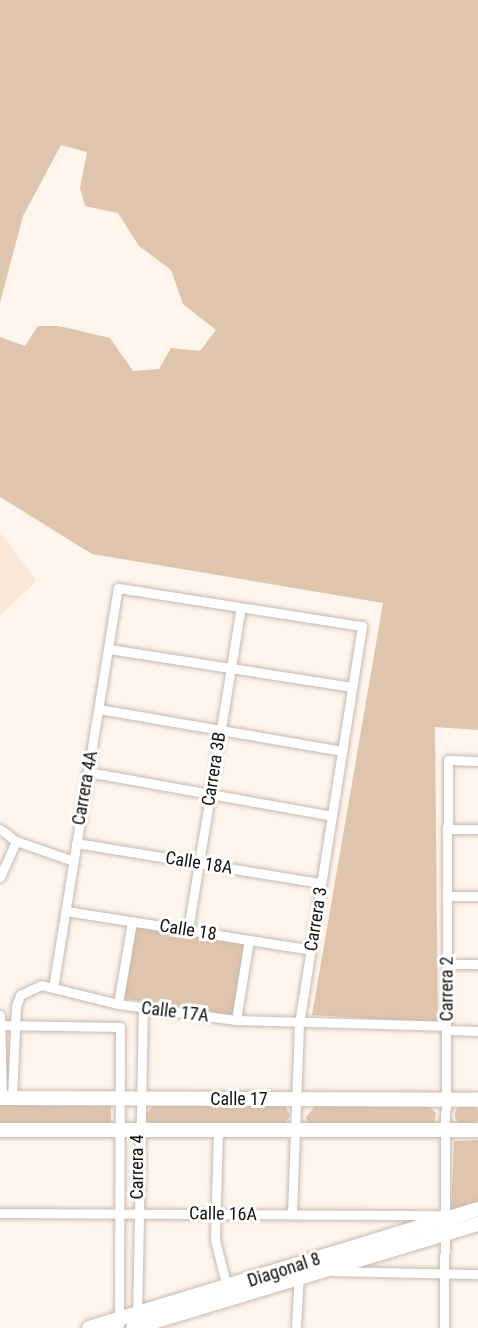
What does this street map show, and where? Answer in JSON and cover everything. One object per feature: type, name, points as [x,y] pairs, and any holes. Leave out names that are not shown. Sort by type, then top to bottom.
[{"type":"street","name":"Carrera 4A","points":[[53,988],[118,588],[240,608]]},
{"type":"street","name":"Carrera 3","points":[[240,608],[362,626],[299,1023],[292,1214]]},
{"type":"street","name":"Carrera 3B","points":[[188,930],[240,608]]},
{"type":"street","points":[[108,649],[352,687]]},
{"type":"street","points":[[99,709],[342,751]]},
{"type":"street","name":"Carrera 2","points":[[445,1274],[448,760],[478,761]]},
{"type":"street","points":[[88,772],[332,816]]},
{"type":"street","points":[[0,829],[16,841],[73,861]]},
{"type":"street","points":[[447,829],[478,829]]},
{"type":"street","points":[[0,877],[16,841]]},
{"type":"street","name":"Calle 18A","points":[[76,843],[321,883]]},
{"type":"street","points":[[447,896],[478,896]]},
{"type":"street","name":"Calle 18","points":[[66,911],[311,950]]},
{"type":"street","points":[[118,1004],[132,921]]},
{"type":"street","points":[[236,1020],[249,940]]},
{"type":"street","points":[[447,964],[478,964]]},
{"type":"street","points":[[5,1098],[20,995],[41,985],[53,988]]},
{"type":"street","name":"Calle 17A","points":[[53,988],[118,1004],[236,1020],[446,1028]]},
{"type":"street","name":"Carrera 4","points":[[135,1327],[137,1311],[137,1099],[143,1008]]},
{"type":"street","points":[[0,1015],[5,1098]]},
{"type":"street","name":"Calle 17A","points":[[0,1025],[120,1027],[118,1099]]},
{"type":"street","points":[[446,1028],[478,1030]]},
{"type":"street","name":"Calle 17","points":[[5,1098],[478,1100]]},
{"type":"street","points":[[118,1099],[119,1322]]},
{"type":"street","name":"Calle 17","points":[[0,1130],[478,1130]]},
{"type":"street","points":[[218,1130],[215,1214],[229,1293]]},
{"type":"street","name":"Diagonal 8","points":[[135,1327],[445,1217],[478,1209]]},
{"type":"street","name":"Calle 16A","points":[[0,1213],[137,1212],[445,1217]]},
{"type":"street","name":"Diagonal 8","points":[[300,1270],[316,1271],[445,1236],[478,1224]]},
{"type":"street","points":[[296,1328],[300,1270]]},
{"type":"street","points":[[316,1271],[478,1274]]},
{"type":"street","points":[[444,1328],[445,1274]]},
{"type":"street","name":"Diagonal 8","points":[[89,1328],[119,1322],[137,1311],[229,1293]]},
{"type":"shaded area","points":[[0,0],[478,0],[478,730],[435,727],[438,1023],[312,1015],[383,603],[92,554],[0,497],[0,337],[25,346],[38,326],[59,326],[110,338],[133,371],[159,369],[171,348],[200,351],[216,330],[183,304],[171,270],[139,246],[118,213],[85,206],[80,188],[87,152],[61,145],[23,216],[0,303]]},
{"type":"shaded area","points":[[0,533],[37,581],[0,615]]},
{"type":"shaded area","points":[[133,924],[247,942],[235,1016],[121,998]]},
{"type":"shaded area","points":[[0,1103],[111,1103],[111,1126],[0,1126]]},
{"type":"shaded area","points":[[467,1103],[476,1106],[479,1115],[476,1124],[467,1127],[458,1124],[455,1115],[458,1106]]},
{"type":"shaded area","points":[[154,1104],[284,1105],[290,1115],[284,1125],[151,1125],[145,1116]]},
{"type":"shaded area","points":[[428,1105],[436,1113],[434,1124],[308,1124],[306,1117],[315,1106]]},
{"type":"shaded area","points":[[478,1140],[478,1204],[451,1212],[454,1141]]}]
